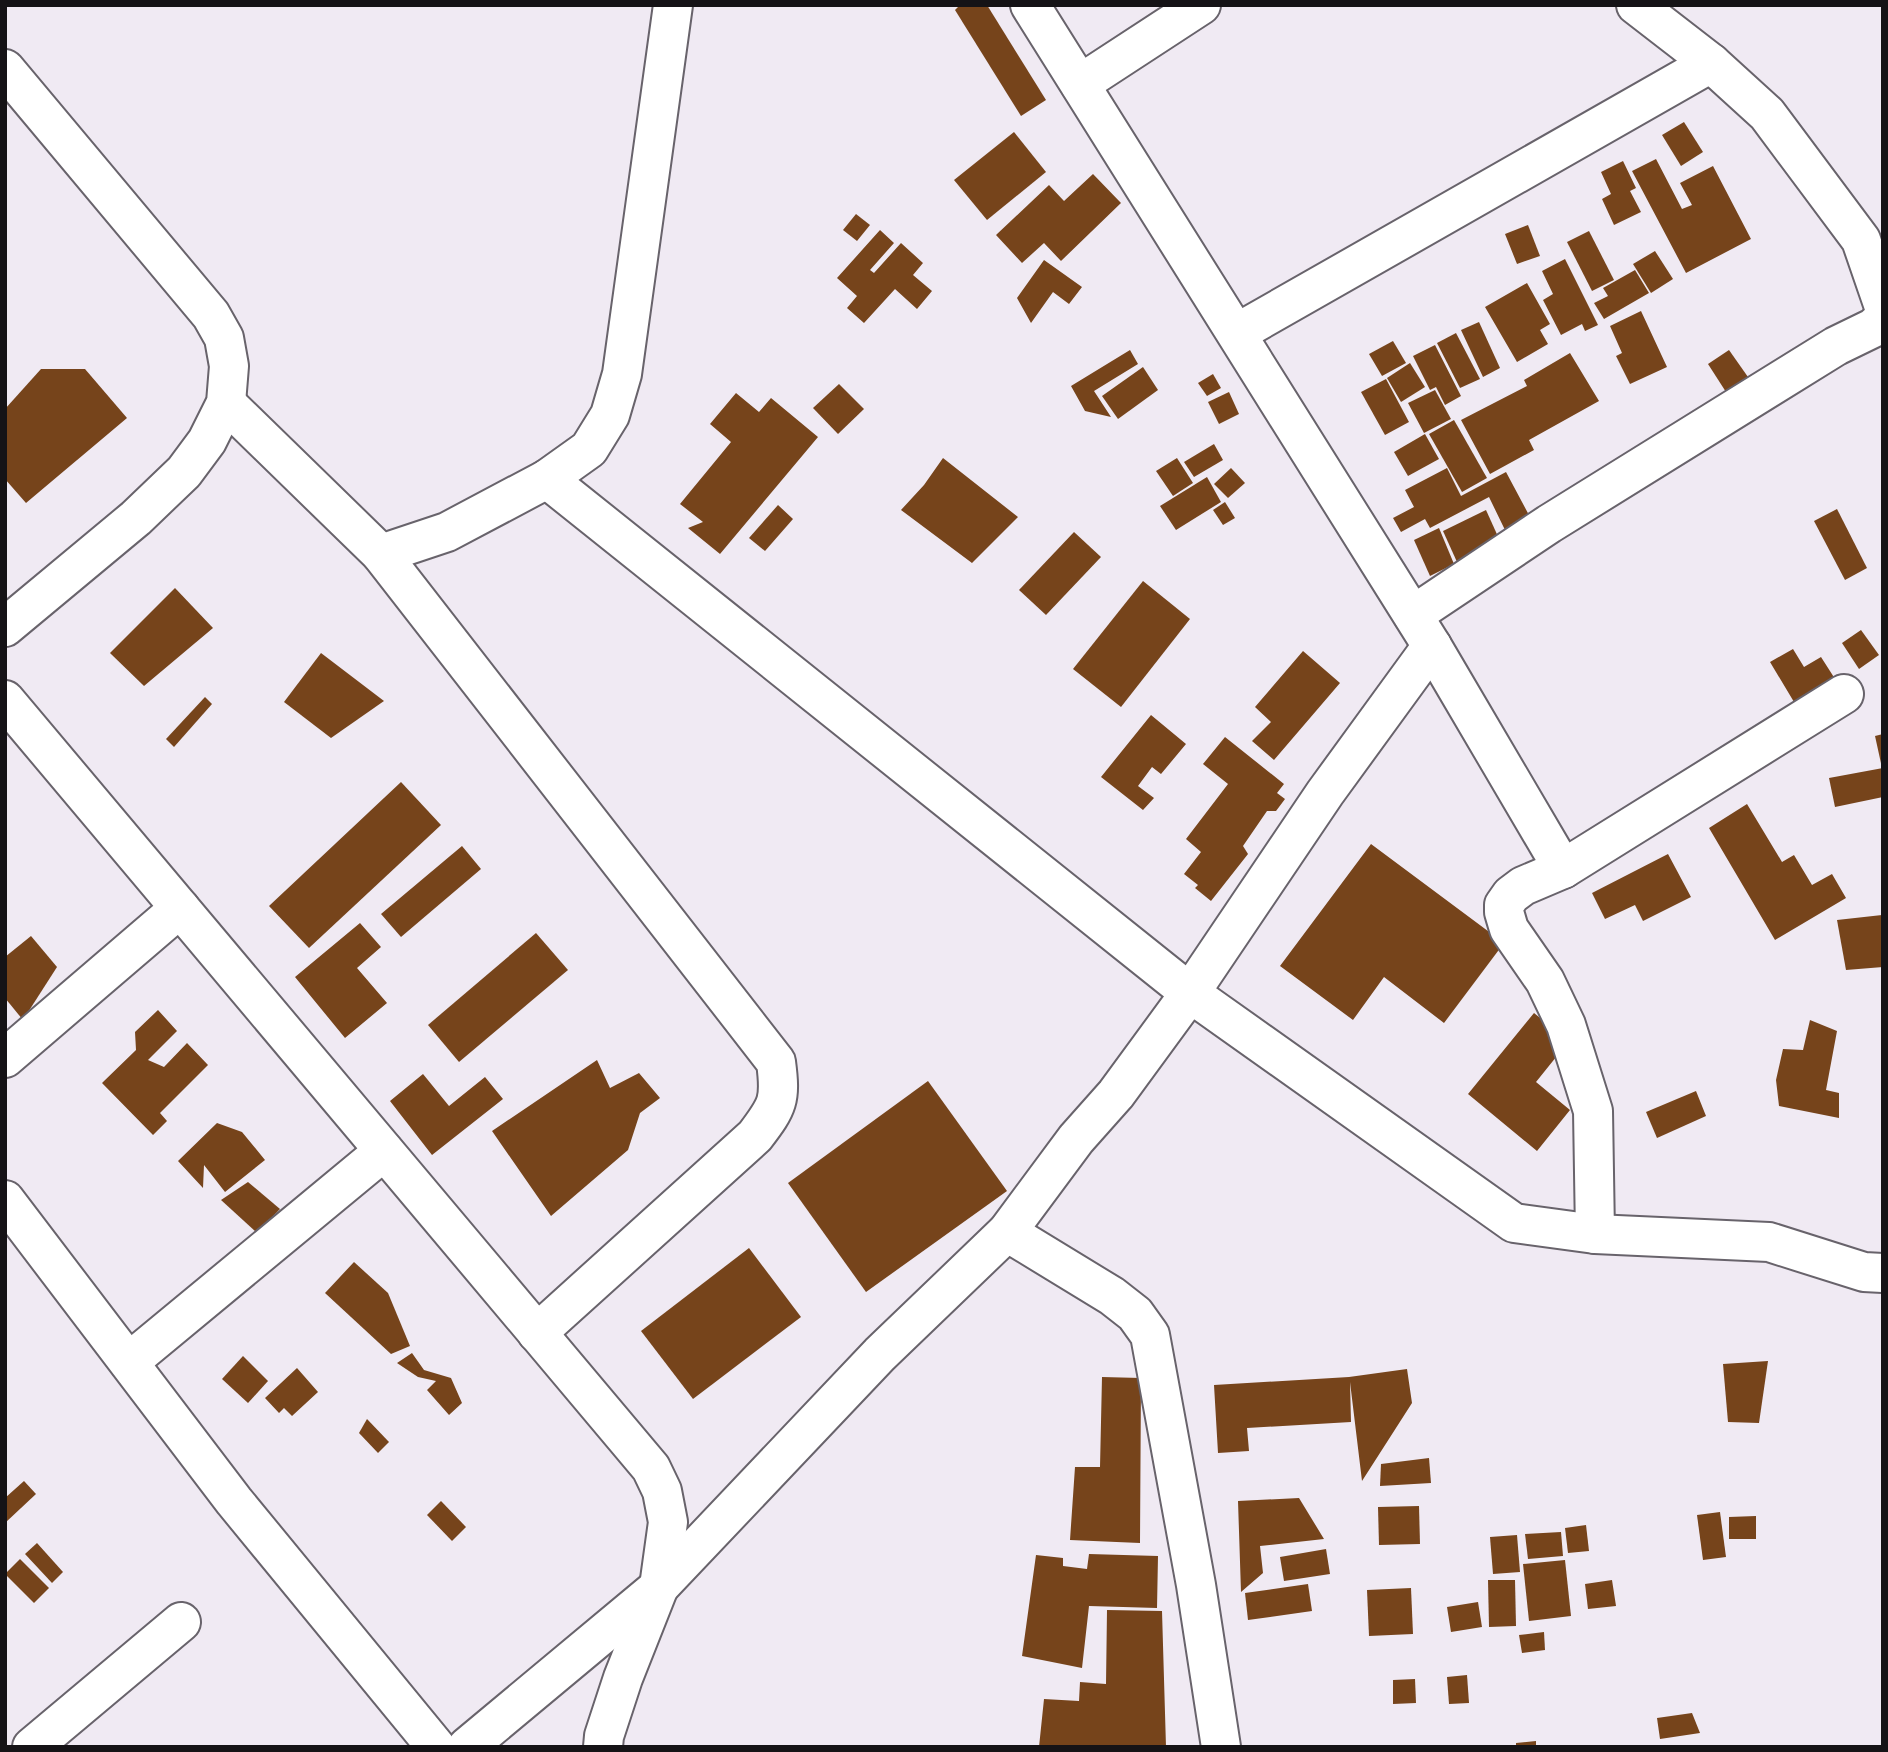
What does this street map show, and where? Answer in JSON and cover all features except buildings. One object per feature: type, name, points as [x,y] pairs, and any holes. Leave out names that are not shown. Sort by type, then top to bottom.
[{"type":"street","points":[[381,554],[447,532],[547,479],[589,449],[610,415],[622,374],[673,5]]},
{"type":"street","points":[[1030,5],[1422,631],[1563,869]]},
{"type":"street","points":[[1080,84],[1201,5]]},
{"type":"street","points":[[1636,5],[1712,63],[1766,114],[1861,240],[1883,304]]},
{"type":"street","points":[[1237,333],[1712,63]]},
{"type":"street","points":[[5,69],[211,315],[224,338],[229,366],[226,403],[207,441],[184,472],[136,518],[5,626]]},
{"type":"street","points":[[467,1747],[659,1587],[880,1354],[1007,1232],[1076,1139],[1116,1094],[1190,993],[1325,793],[1422,631],[1549,524],[1836,346],[1873,328],[1883,319]]},
{"type":"street","points":[[226,403],[381,554],[776,1062],[779,1087],[774,1111],[755,1136],[537,1333]]},
{"type":"street","points":[[547,479],[1190,993],[1514,1223],[1595,1234],[1769,1242],[1864,1272],[1883,1273]]},
{"type":"street","points":[[1595,1234],[1593,1111],[1566,1025],[1545,981],[1509,929],[1504,905],[1511,895],[1523,886],[1563,869],[1844,694]]},
{"type":"street","points":[[5,700],[650,1468],[662,1491],[668,1522],[659,1587],[623,1678],[604,1736],[603,1747]]},
{"type":"street","points":[[5,1058],[180,908]]},
{"type":"street","points":[[129,1362],[384,1151]]},
{"type":"street","points":[[5,1200],[234,1501],[436,1747]]},
{"type":"street","points":[[1007,1232],[1112,1296],[1135,1314],[1150,1335],[1196,1585],[1221,1747]]},
{"type":"street","points":[[32,1747],[181,1622]]}]
